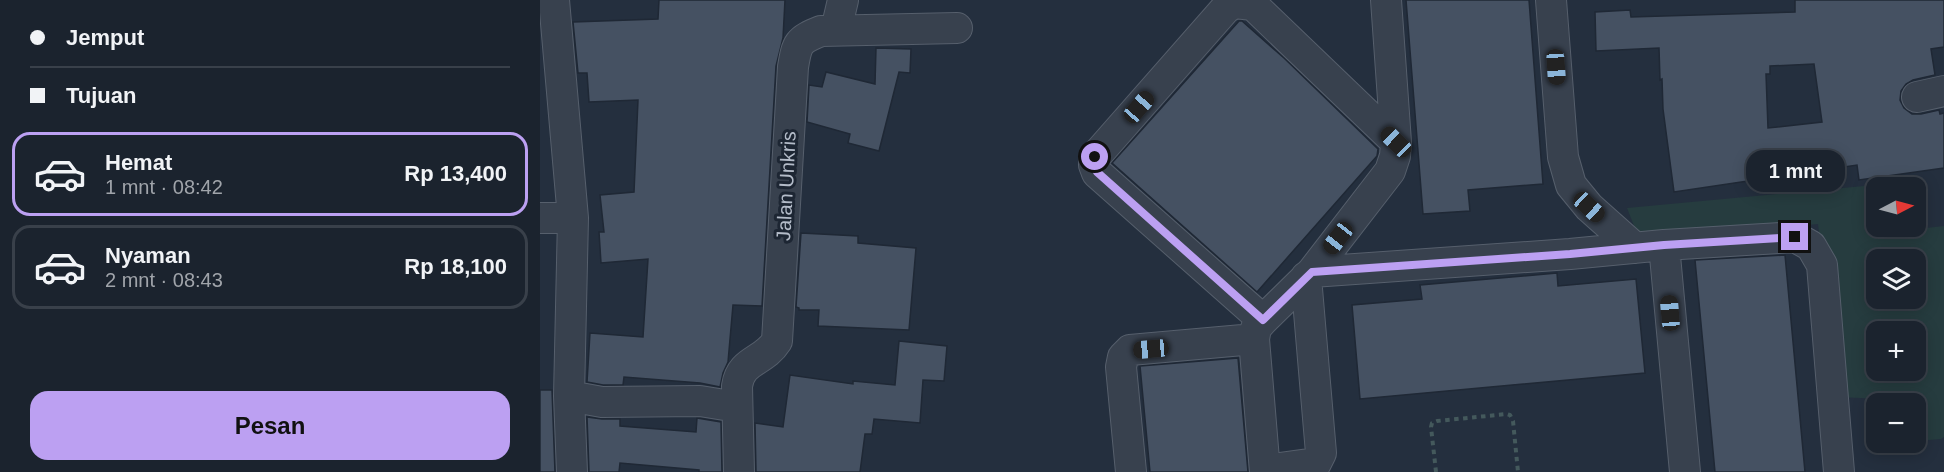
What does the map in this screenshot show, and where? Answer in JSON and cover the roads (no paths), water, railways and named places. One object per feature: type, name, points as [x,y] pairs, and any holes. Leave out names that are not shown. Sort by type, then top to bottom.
[{"type":"street","points":[[554,0],[573,218],[569,396],[572,472]]},
{"type":"street","points":[[836,30],[843,0]]},
{"type":"street","points":[[1131,472],[1121,367],[1123,357],[1130,350],[1259,330],[1309,274],[1390,171],[1395,156],[1396,142],[1386,0]]},
{"type":"street","points":[[1551,0],[1563,157],[1571,185],[1589,207],[1649,246],[1684,472]]},
{"type":"street","points":[[1309,274],[1321,453],[1316,463],[1265,471],[1259,330],[1097,172],[1094,165],[1095,157],[1226,8],[1235,3],[1253,6],[1396,142]]},
{"type":"street","name":"Jalan Unkris","points":[[739,472],[737,386],[739,375],[745,366],[771,350],[777,341],[796,47],[808,36],[821,31],[957,28]]},
{"type":"street","points":[[540,218],[573,218]]},
{"type":"street","points":[[1309,274],[1649,246],[1795,237],[1811,246],[1822,265],[1839,472]]},
{"type":"street","points":[[569,396],[602,402],[700,401],[737,406]]}]
